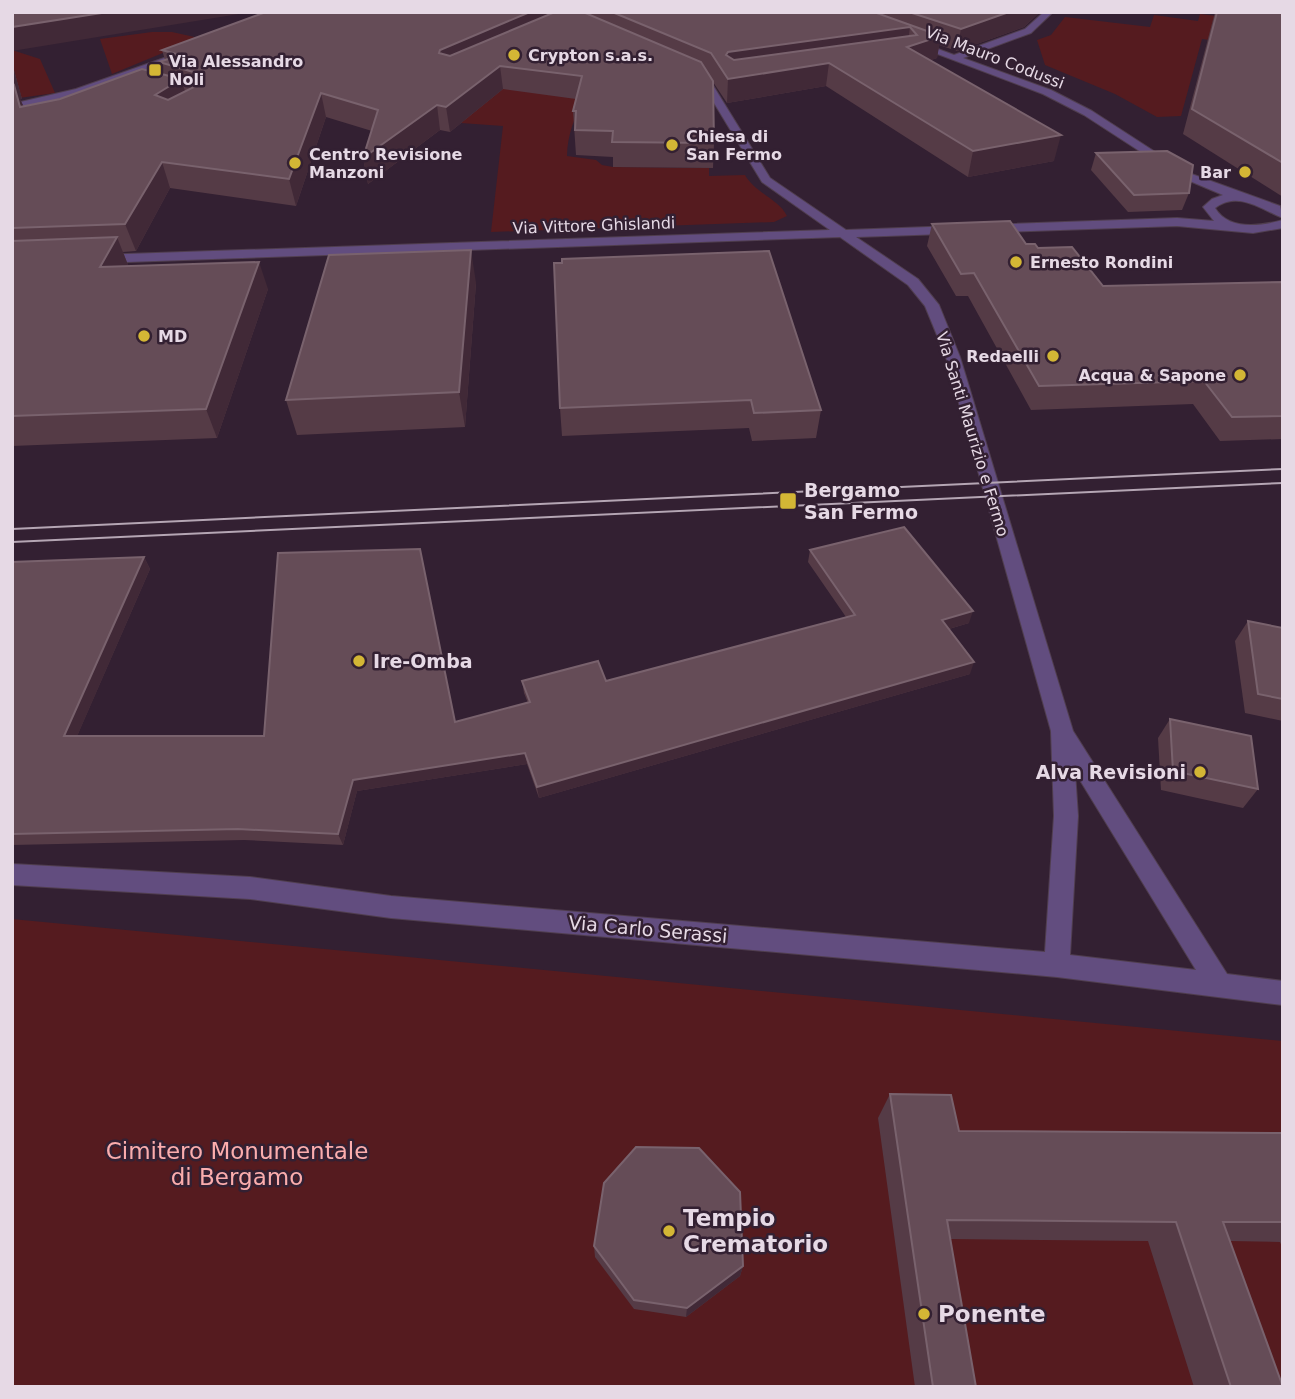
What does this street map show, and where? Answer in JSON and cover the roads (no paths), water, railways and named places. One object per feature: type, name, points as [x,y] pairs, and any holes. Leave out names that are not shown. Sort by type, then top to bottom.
[{"type":"street","points":[[957,57],[1028,31],[1049,12]]},
{"type":"street","name":"Via Mauro Codussi","points":[[897,38],[957,57],[1047,92],[1087,113],[1182,174],[1280,211]]},
{"type":"street","points":[[12,107],[120,78],[198,49]]},
{"type":"street","name":"Via Santi Maurizio e Fermo","points":[[677,67],[706,80],[766,180],[914,282],[932,305],[953,356],[1062,731],[1066,816],[1057,965]]},
{"type":"street","points":[[120,78],[142,84]]},
{"type":"street","name":"Via Mauro Codussi","points":[[1182,174],[1188,186],[1205,197],[1216,217],[1248,228]]},
{"type":"street","name":"Via Vittore Ghislandi","points":[[1178,222],[1203,216],[1210,207],[1223,199],[1240,198]]},
{"type":"street","name":"Via Vittore Ghislandi","points":[[78,260],[1178,222],[1248,228]]},
{"type":"street","points":[[1248,228],[1283,224]]},
{"type":"street","points":[[1248,228],[1283,235]]},
{"type":"street","name":"Via Santi Maurizio e Fermo","points":[[1062,731],[1220,986]]},
{"type":"street","name":"Via Carlo Serassi","points":[[12,874],[250,888],[390,907],[1057,965],[1283,993]]},
{"type":"tram line","points":[[12,529],[1283,469]]},
{"type":"tram line","points":[[12,542],[1283,483]]},
{"type":"place","name":"Crypton s.a.s.","points":[[514,55]]},
{"type":"place","name":"Via Alessandro Noli","points":[[155,70]]},
{"type":"place","name":"Chiesa di San Fermo","points":[[672,145]]},
{"type":"place","name":"Centro Revisione Manzoni","points":[[295,163]]},
{"type":"place","name":"Bar","points":[[1245,172]]},
{"type":"place","name":"Ernesto Rondini","points":[[1016,262]]},
{"type":"place","name":"MD","points":[[144,336]]},
{"type":"place","name":"Redaelli","points":[[1053,356]]},
{"type":"place","name":"Acqua & Sapone","points":[[1240,375]]},
{"type":"place","name":"Bergamo San Fermo","points":[[788,501]]},
{"type":"place","name":"Ire-Omba","points":[[359,661]]},
{"type":"place","name":"Alva Revisioni","points":[[1200,772]]},
{"type":"place","name":"Tempio Crematorio","points":[[669,1231]]},
{"type":"place","name":"Ponente","points":[[924,1314]]},
{"type":"park label","name":"Cimitero Monumentale di Bergamo","points":[[237,1164]]}]
